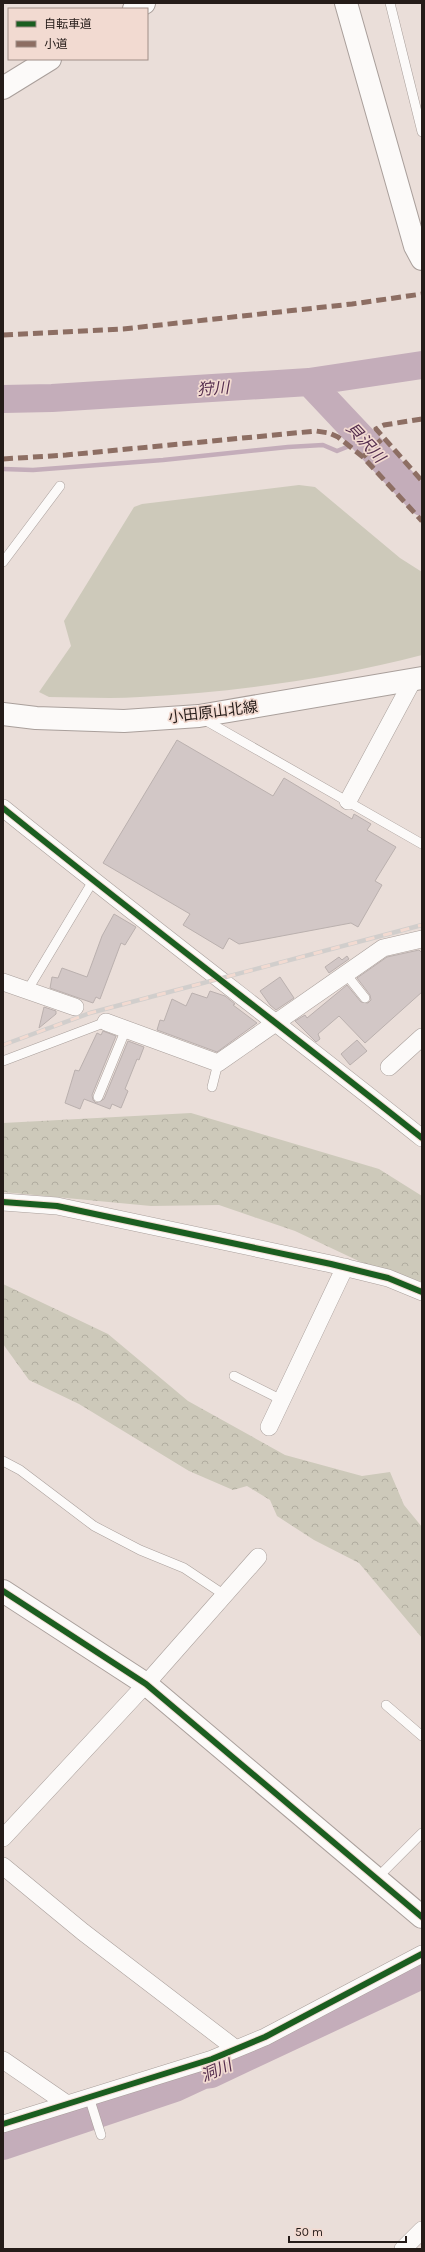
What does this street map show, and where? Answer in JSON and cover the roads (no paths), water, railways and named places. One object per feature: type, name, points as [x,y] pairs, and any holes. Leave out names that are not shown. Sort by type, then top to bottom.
[{"type":"street","points":[[346,3],[415,246],[422,259]]},
{"type":"street","points":[[3,88],[48,60]]},
{"type":"street","points":[[348,801],[418,679]]},
{"type":"street","name":"小田原山北線","points":[[3,714],[36,718],[124,721],[199,716],[418,679]]},
{"type":"street","points":[[3,808],[93,881],[278,1023],[422,1138]]},
{"type":"street","points":[[106,1022],[218,1063],[278,1023],[383,948],[422,939]]},
{"type":"street","points":[[3,982],[75,1007]]},
{"type":"street","points":[[389,1067],[422,1037]]},
{"type":"street","points":[[3,1202],[57,1206],[345,1267],[388,1278],[422,1292]]},
{"type":"street","points":[[269,1427],[345,1267]]},
{"type":"street","points":[[3,1838],[226,1596],[258,1557]]},
{"type":"street","points":[[3,1591],[146,1684],[422,1917]]},
{"type":"street","points":[[3,1866],[83,1932],[236,2049]]},
{"type":"street","points":[[3,2124],[67,2104],[90,2100],[212,2059],[265,2037],[422,1954]]},
{"type":"street","points":[[3,2060],[67,2104]]},
{"type":"street","points":[[403,2249],[422,2230]]},
{"type":"lane","points":[[390,3],[422,132]]},
{"type":"lane","points":[[3,562],[60,486]]},
{"type":"lane","points":[[199,716],[422,844]]},
{"type":"lane","points":[[27,991],[93,881]]},
{"type":"lane","points":[[346,974],[365,998]]},
{"type":"lane","points":[[3,1061],[106,1022]]},
{"type":"lane","points":[[98,1097],[126,1029]]},
{"type":"lane","points":[[212,1087],[218,1063]]},
{"type":"lane","points":[[234,1376],[282,1400]]},
{"type":"lane","points":[[3,1461],[20,1470],[94,1526],[140,1550],[184,1568],[226,1596]]},
{"type":"lane","points":[[386,1705],[422,1736]]},
{"type":"lane","points":[[376,1878],[422,1834]]},
{"type":"lane","points":[[90,2100],[101,2135]]},
{"type":"waterway","name":"狩川","points":[[3,399],[52,398],[309,382],[422,365]]},
{"type":"waterway","name":"貝沢川","points":[[309,382],[422,502]]},
{"type":"waterway","points":[[3,469],[33,470],[163,460],[288,447],[323,445],[337,451],[364,440]]},
{"type":"waterway","name":"洞川","points":[[3,2146],[175,2088],[203,2075],[211,2074],[422,1975]]},
{"type":"railway","points":[[3,1045],[90,1013],[422,925]]}]
